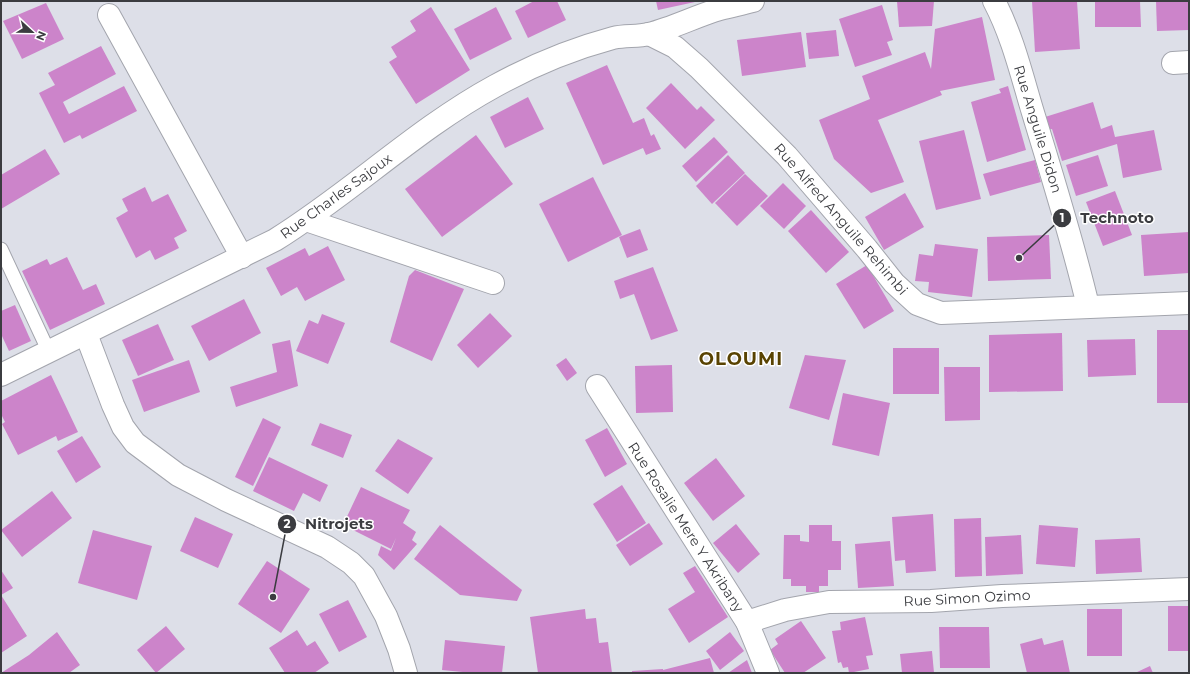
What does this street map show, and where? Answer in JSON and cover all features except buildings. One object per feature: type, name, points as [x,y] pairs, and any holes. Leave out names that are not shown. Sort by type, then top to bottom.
[{"type":"street","points":[[649,34],[720,9],[753,1]]},
{"type":"street","name":"Rue Anguile Didon","points":[[994,1],[1002,16],[1014,49],[1070,231],[1088,306]]},
{"type":"street","points":[[109,15],[242,257]]},
{"type":"street","name":"Rue Charles Sajoux","points":[[1,375],[274,240],[306,220],[388,158],[446,117],[494,86],[538,64],[577,49],[615,38],[649,34]]},
{"type":"street","name":"Rue Alfred Anguile Rehimbi","points":[[649,34],[675,47],[760,128],[826,200],[894,283],[917,304],[941,313],[1189,303]]},
{"type":"street","points":[[306,220],[493,283]]},
{"type":"street","points":[[86,334],[118,416],[123,427],[135,443],[178,474],[226,500],[327,547],[351,563],[364,576],[386,616],[399,649],[406,673]]},
{"type":"street","name":"Rue Rosalie Mere Y Akribany","points":[[597,386],[747,622],[768,673]]},
{"type":"street","name":"Rue Simon Ozimo","points":[[747,622],[785,610],[829,602],[931,601],[1002,596],[1189,588]]},
{"type":"lane","points":[[1,249],[49,352]]},
{"type":"place","name":"Technoto","points":[[1019,258]]},
{"type":"place","name":"Nitrojets","points":[[273,597]]},
{"type":"district","name":"OLOUMI","points":[[741,359]]}]
